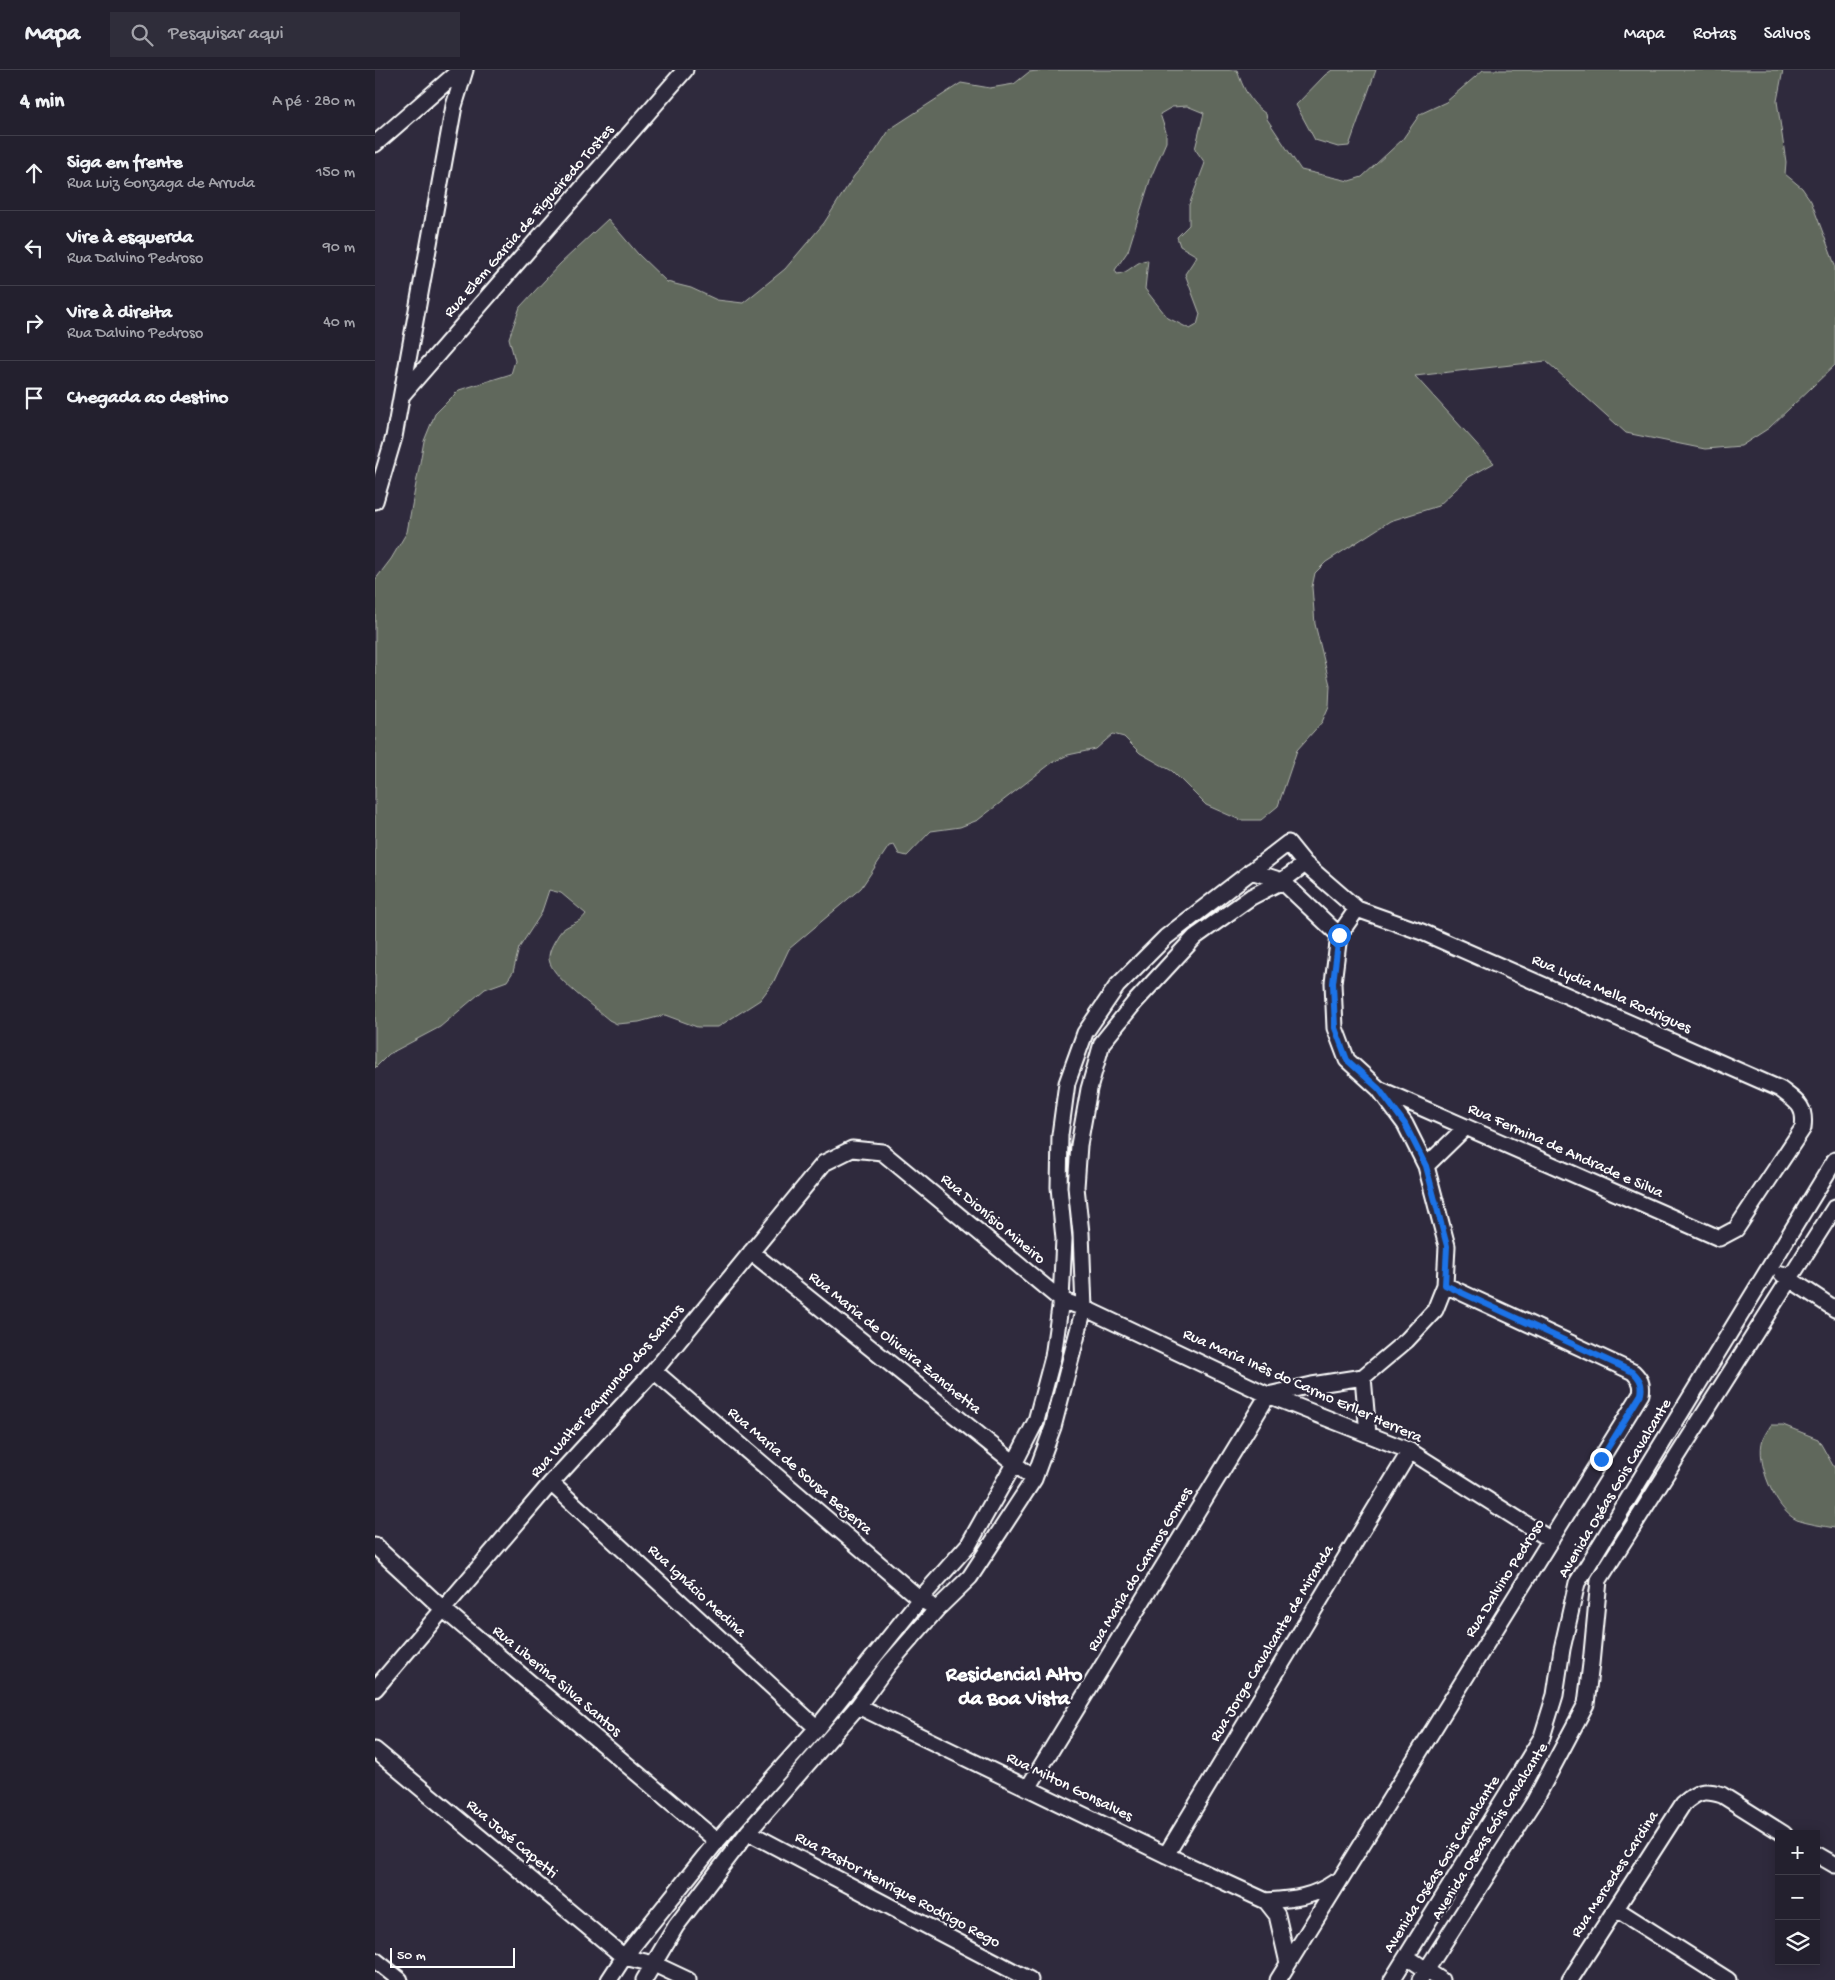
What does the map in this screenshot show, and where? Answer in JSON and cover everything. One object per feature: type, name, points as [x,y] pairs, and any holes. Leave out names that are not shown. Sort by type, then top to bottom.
[{"type":"street","points":[[375,144],[461,70]]},
{"type":"street","points":[[375,501],[394,437],[454,106],[465,70]]},
{"type":"street","name":"Rua Elem Garcia de Figueiredo Tostes","points":[[401,396],[685,70]]},
{"type":"street","name":"Rua Lydia Mella Rodrigues","points":[[1251,870],[1288,843],[1305,864],[1357,909],[1422,932],[1636,1025],[1780,1089],[1798,1102],[1805,1114],[1803,1128],[1736,1229]]},
{"type":"street","points":[[644,1980],[676,1926],[748,1832],[858,1706],[888,1665],[937,1609],[970,1577],[1034,1479],[1053,1427],[1084,1308],[1081,1233],[1076,1187],[1079,1145],[1089,1089],[1102,1044],[1135,1002],[1195,938],[1251,897],[1282,881],[1305,864]]},
{"type":"street","points":[[609,1980],[624,1957],[717,1841],[817,1728],[921,1599],[969,1544],[1036,1422],[1053,1357],[1061,1300],[1064,1239],[1059,1187],[1060,1135],[1067,1083],[1085,1033],[1117,986],[1166,936],[1251,870],[1282,881],[1339,935]]},
{"type":"street","points":[[1268,1395],[1312,1385],[1363,1377],[1407,1340],[1435,1310],[1445,1285],[1447,1246],[1426,1166],[1405,1124],[1379,1089],[1347,1060],[1335,1028],[1333,983],[1339,935],[1357,909]]},
{"type":"street","name":"Rua Fermina de Andrade e Silva","points":[[1379,1089],[1719,1238],[1736,1229]]},
{"type":"street","points":[[1426,1166],[1466,1127]]},
{"type":"street","name":"Rua Walter Raymundo dos Santos","points":[[375,1690],[551,1483],[654,1371],[824,1163],[852,1149],[882,1152]]},
{"type":"street","name":"Rua Dionísio Mineiro","points":[[882,1152],[1061,1300],[1084,1308]]},
{"type":"street","name":"Avenida Oséas Gois Cavalcante","points":[[1392,1980],[1541,1737],[1555,1695],[1562,1649],[1577,1583],[1835,1160]]},
{"type":"street","name":"Avenida Oséas Gois Cavalcante","points":[[1599,1580],[1835,1207]]},
{"type":"street","name":"Rua Maria de Oliveira Zanchetta","points":[[751,1252],[1034,1479]]},
{"type":"street","points":[[1771,1266],[1835,1309]]},
{"type":"street","name":"Rua Dalvino Pedroso","points":[[1277,1980],[1641,1394],[1642,1386],[1639,1378],[1633,1372],[1445,1285]]},
{"type":"street","name":"Rua Maria Inês do Carmo Erller Herrera","points":[[1084,1308],[1268,1395],[1410,1451],[1551,1540]]},
{"type":"street","name":"Rua Maria de Sousa Bezerra","points":[[654,1371],[921,1599],[937,1609]]},
{"type":"street","points":[[1363,1377],[1368,1434]]},
{"type":"street","name":"Rua Maria do Carmos Gomes","points":[[1028,1788],[1268,1395]]},
{"type":"street","name":"Rua Jorge Cavalcante de Miranda","points":[[1166,1855],[1410,1451]]},
{"type":"street","name":"Rua Ignácio Medina","points":[[551,1483],[817,1728]]},
{"type":"street","name":"Rua Liberina Silva Santos","points":[[375,1546],[443,1610],[717,1841]]},
{"type":"street","name":"Avenida Oseas Góis Cavalcante","points":[[1423,1975],[1534,1802],[1586,1704],[1599,1580]]},
{"type":"street","name":"Rua Milton Gonsalves","points":[[858,1706],[1166,1855],[1266,1901],[1294,1899],[1321,1892],[1340,1878]]},
{"type":"street","name":"Rua José Capetti","points":[[375,1750],[624,1957]]},
{"type":"street","name":"Rua Mercedes Cardina","points":[[1570,1980],[1683,1804],[1696,1793],[1711,1791],[1722,1794],[1778,1830]]},
{"type":"street","name":"Rua Pastor Henrique Rodrigo Rego","points":[[748,1832],[1031,1980]]},
{"type":"street","points":[[1820,1857],[1835,1866]]},
{"type":"street","points":[[1266,1901],[1277,1915],[1288,1963]]},
{"type":"street","points":[[1616,1909],[1728,1980]]},
{"type":"street","points":[[624,1957],[654,1964],[688,1980]]},
{"type":"street","points":[[1407,1957],[1423,1975],[1441,1980]]},
{"type":"street","points":[[375,1960],[399,1980]]},
{"type":"green space","points":[[1045,70],[1237,70],[1248,95],[1260,110],[1266,114],[1267,119],[1301,170],[1349,181],[1362,177],[1402,140],[1420,114],[1446,102],[1483,70],[1783,70],[1777,101],[1786,162],[1785,174],[1802,188],[1811,201],[1835,265],[1835,365],[1769,428],[1741,446],[1705,449],[1626,433],[1546,361],[1415,376],[1494,463],[1469,477],[1438,506],[1390,521],[1326,562],[1315,573],[1312,587],[1315,624],[1330,685],[1329,706],[1322,722],[1297,750],[1278,806],[1261,820],[1240,820],[1206,805],[1172,771],[1140,753],[1124,737],[1113,734],[1096,749],[1068,755],[1053,762],[978,820],[960,827],[931,831],[907,856],[899,854],[894,845],[889,846],[861,888],[789,949],[773,983],[760,1000],[718,1027],[697,1027],[665,1015],[639,1022],[617,1024],[585,1001],[554,970],[549,956],[559,934],[586,914],[561,893],[549,890],[541,914],[519,948],[513,972],[507,981],[485,989],[440,1027],[389,1054],[375,1068],[375,580],[391,559],[407,532],[424,441],[435,414],[459,390],[511,374],[515,361],[509,338],[520,307],[560,264],[608,219],[638,254],[667,282],[691,288],[717,300],[743,303],[785,269],[824,223],[854,176],[875,152],[890,129],[961,83],[990,88],[1014,84],[1029,72]],"holes":[[[1187,106],[1204,113],[1195,149],[1205,163],[1189,205],[1189,225],[1177,237],[1180,246],[1197,256],[1185,274],[1200,314],[1197,325],[1190,329],[1168,318],[1145,289],[1148,260],[1140,262],[1121,273],[1117,274],[1115,270],[1128,251],[1151,177],[1166,142],[1166,132],[1160,114],[1172,107]]]},
{"type":"green space","points":[[1332,70],[1376,70],[1349,146],[1338,147],[1315,140],[1296,105]]},
{"type":"green space","points":[[1771,1425],[1783,1425],[1818,1439],[1835,1469],[1835,1528],[1797,1520],[1789,1515],[1774,1496],[1764,1472],[1761,1448],[1763,1439]]},
{"type":"district","name":"Residencial Alto da Boa Vista","points":[[1014,1688]]},
{"type":"route","points":[[1339,935],[1333,983],[1335,1028],[1347,1060],[1379,1089],[1405,1124],[1426,1166],[1447,1246],[1445,1285],[1633,1372],[1639,1378],[1642,1386],[1641,1394],[1601,1459]]}]
